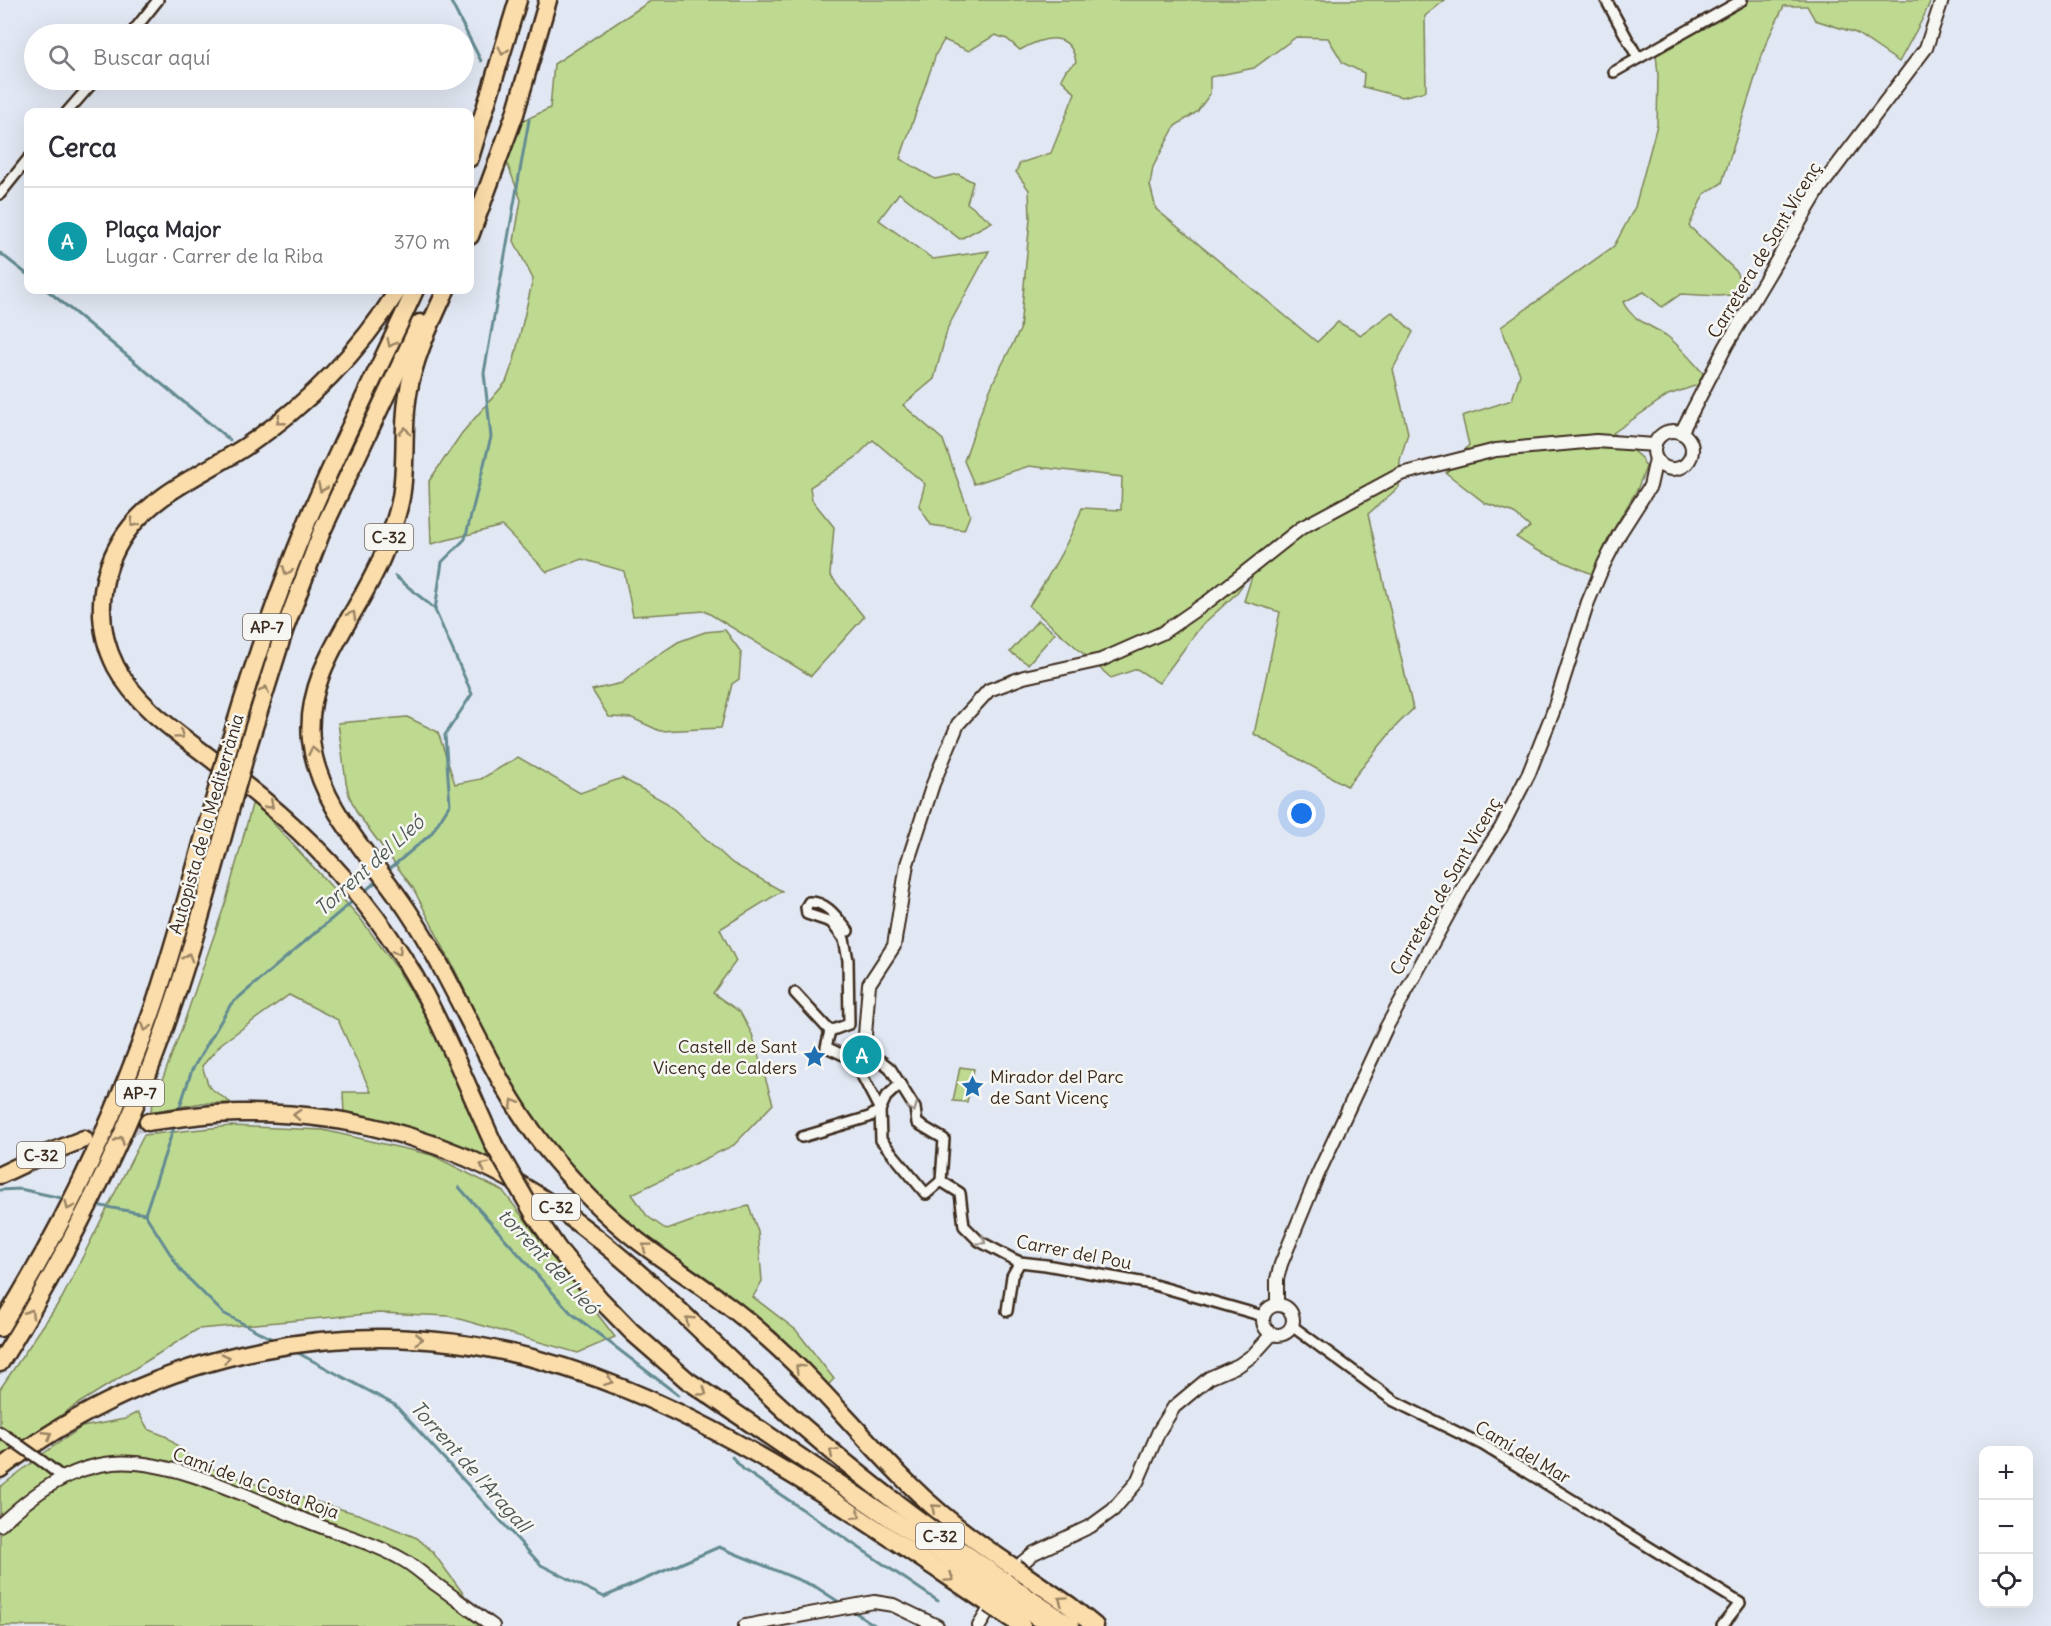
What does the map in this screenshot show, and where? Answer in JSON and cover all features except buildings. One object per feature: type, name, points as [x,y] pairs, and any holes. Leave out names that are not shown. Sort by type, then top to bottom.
[{"type":"highway","points":[[474,146],[518,0]]},
{"type":"highway","points":[[474,199],[510,99],[538,0]]},
{"type":"highway","points":[[474,225],[531,66],[548,0]]},
{"type":"highway","points":[[474,131],[490,96]]},
{"type":"highway","name":"C-32","points":[[395,294],[362,340],[314,393],[270,429],[220,463],[171,491],[148,509],[120,541],[109,565],[103,589],[102,622],[106,642],[117,668],[141,701],[169,727],[283,816],[332,864],[376,919],[424,993],[494,1145],[534,1214],[558,1249],[599,1298],[632,1332],[680,1374],[737,1416],[1008,1591],[1069,1605],[1095,1626]]},
{"type":"highway","name":"Autopista de la Mediterrània","points":[[0,1328],[33,1273],[70,1202],[123,1087],[169,958],[259,648],[291,561],[335,459],[413,294]]},
{"type":"highway","name":"Autopista de la Mediterrània","points":[[0,1363],[84,1215],[147,1076],[183,974],[248,746],[284,631],[322,531],[433,294]]},
{"type":"highway","name":"C-32","points":[[444,294],[418,355],[408,393],[401,496],[391,531],[373,576],[324,667],[315,691],[311,736],[316,765],[325,788],[339,814],[425,937],[501,1082],[541,1142],[561,1167],[614,1221],[762,1332],[803,1371],[908,1484],[957,1527],[1008,1591],[1022,1626]]},
{"type":"highway","name":"C-32","points":[[148,1122],[238,1113],[283,1114],[331,1119],[374,1127],[417,1139],[463,1156],[501,1174],[564,1212],[600,1240],[815,1437],[1049,1626]]},
{"type":"highway","name":"C-32","points":[[0,1175],[84,1139]]},
{"type":"highway","name":"C-32","points":[[0,1469],[48,1435],[108,1401],[162,1377],[228,1357],[273,1347],[341,1339],[410,1339],[456,1343],[524,1355],[634,1391],[698,1421],[816,1489],[1071,1626]]},
{"type":"street","points":[[139,24],[158,0]]},
{"type":"street","points":[[1606,0],[1638,58]]},
{"type":"street","points":[[1614,72],[1742,0]]},
{"type":"street","name":"Carretera de Sant Vicenç","points":[[1681,433],[1726,346],[1820,188],[1926,48],[1942,0]]},
{"type":"street","points":[[70,108],[86,90]]},
{"type":"street","points":[[0,194],[24,164]]},
{"type":"street","points":[[1671,431],[1681,433],[1690,441],[1692,452],[1687,462],[1677,468],[1663,466],[1656,459],[1655,445],[1660,436],[1665,433],[1671,431]]},
{"type":"street","points":[[854,1060],[864,1048],[869,984],[894,946],[907,864],[933,784],[958,724],[989,690],[1024,677],[1101,660],[1162,633],[1210,600],[1301,528],[1401,474],[1496,450],[1596,441],[1655,445]]},
{"type":"street","name":"Carretera de Sant Vicenç","points":[[1277,1305],[1277,1279],[1281,1264],[1318,1174],[1386,1028],[1529,773],[1553,712],[1588,602],[1620,533],[1650,486],[1656,459]]},
{"type":"street","name":"Carretera de Sant Vicenç","points":[[1650,486],[1677,468]]},
{"type":"street","points":[[830,1031],[849,1024],[848,960],[844,939],[840,933],[831,922],[807,914],[806,907],[809,902],[817,902],[830,910],[848,931]]},
{"type":"street","points":[[795,993],[830,1031]]},
{"type":"street","points":[[830,1031],[826,1047],[854,1060],[880,1110],[881,1140],[926,1194],[941,1181],[944,1139],[918,1123],[915,1108],[890,1068],[864,1048]]},
{"type":"street","points":[[802,1137],[869,1117],[880,1110],[886,1098],[900,1084]]},
{"type":"street","name":"Carrer del Pou","points":[[941,1181],[960,1193],[964,1226],[979,1241],[1020,1262],[1151,1284],[1263,1316]]},
{"type":"street","points":[[1007,1311],[1012,1276],[1020,1262]]},
{"type":"street","points":[[1277,1305],[1287,1307],[1293,1316],[1292,1326],[1286,1333],[1276,1335],[1264,1327],[1263,1316],[1268,1308],[1277,1305]]},
{"type":"street","name":"Camí del Mar","points":[[1292,1326],[1394,1401],[1483,1445],[1740,1603],[1722,1626]]},
{"type":"street","points":[[979,1626],[1023,1562],[1097,1522],[1122,1502],[1138,1480],[1159,1431],[1174,1407],[1209,1378],[1239,1365],[1253,1355],[1272,1334]]},
{"type":"street","points":[[0,1432],[62,1477]]},
{"type":"street","name":"Camí de la Costa Roja","points":[[0,1525],[17,1509],[62,1477],[90,1467],[119,1463],[143,1464],[181,1472],[384,1551],[405,1561],[493,1626]]},
{"type":"street","points":[[984,1626],[993,1618],[1030,1566],[1047,1547]]},
{"type":"street","points":[[745,1626],[874,1602],[893,1605],[937,1626]]},
{"type":"green space","points":[[652,0],[1445,0],[1425,16],[1426,91],[1402,97],[1363,87],[1364,73],[1343,63],[1328,38],[1296,37],[1254,68],[1210,77],[1210,94],[1197,112],[1175,126],[1153,167],[1150,185],[1156,209],[1317,342],[1338,322],[1361,335],[1392,312],[1413,332],[1393,369],[1408,433],[1400,460],[1399,487],[1368,514],[1413,709],[1396,726],[1347,786],[1254,734],[1280,612],[1244,601],[1255,567],[1236,594],[1201,626],[1159,683],[1137,669],[1111,678],[1029,606],[1058,559],[1082,508],[1121,510],[1122,477],[1029,466],[974,484],[964,461],[996,376],[1020,330],[1030,219],[1029,190],[1016,172],[1020,163],[1051,153],[1075,93],[1061,79],[1066,70],[1076,62],[1073,51],[1061,40],[1045,40],[1020,50],[1007,39],[995,35],[969,51],[944,40],[936,54],[900,159],[935,179],[958,174],[973,182],[967,203],[992,222],[960,239],[899,193],[879,220],[933,259],[989,251],[948,327],[934,379],[903,405],[943,440],[970,515],[964,530],[931,525],[919,506],[925,484],[873,440],[855,458],[810,487],[812,500],[834,527],[830,575],[864,617],[811,676],[705,611],[633,616],[624,571],[582,559],[547,572],[502,526],[431,544],[429,481],[462,433],[506,382],[514,360],[533,279],[514,241],[521,200],[507,163],[521,122],[550,108],[554,64]]},
{"type":"green space","points":[[1747,0],[1931,0],[1899,62],[1856,33],[1815,20],[1807,6],[1784,6],[1766,43],[1722,183],[1704,194],[1689,226],[1736,271],[1744,294],[1718,296],[1681,294],[1662,307],[1644,292],[1623,302],[1631,314],[1672,340],[1703,373],[1698,385],[1668,395],[1613,433],[1641,458],[1646,467],[1637,490],[1611,533],[1592,574],[1536,550],[1516,537],[1530,527],[1512,512],[1485,503],[1446,473],[1469,445],[1462,416],[1512,400],[1520,374],[1501,327],[1614,246],[1635,207],[1657,125],[1656,54]]},
{"type":"green space","points":[[1038,620],[1055,633],[1028,664],[1010,652]]},
{"type":"green space","points":[[725,630],[741,652],[739,679],[732,684],[721,728],[660,731],[632,718],[609,717],[592,690],[622,683],[646,663],[678,642],[705,632]]},
{"type":"green space","points":[[407,717],[438,732],[455,784],[481,779],[518,757],[580,793],[622,778],[667,803],[732,863],[782,891],[720,929],[736,961],[713,993],[740,1012],[752,1034],[773,1104],[734,1145],[632,1194],[647,1216],[667,1230],[706,1216],[749,1206],[758,1232],[762,1281],[753,1297],[796,1330],[834,1379],[827,1386],[776,1332],[629,1225],[575,1170],[526,1109],[501,1067],[413,888],[357,813],[349,795],[338,723]]},
{"type":"green space","points":[[253,801],[360,918],[396,967],[433,1027],[477,1124],[488,1157],[402,1125],[344,1114],[343,1092],[371,1092],[338,1020],[289,995],[222,1043],[202,1066],[209,1087],[231,1103],[202,1103],[150,1112],[226,901]]},
{"type":"green space","points":[[960,1067],[974,1069],[967,1102],[953,1101]]},
{"type":"green space","points":[[231,1126],[323,1130],[432,1155],[503,1191],[615,1337],[578,1353],[449,1316],[379,1313],[198,1329],[76,1405],[0,1458],[0,1389],[62,1298],[144,1135]]},
{"type":"green space","points":[[138,1412],[148,1429],[167,1437],[193,1460],[205,1466],[249,1482],[361,1515],[417,1538],[432,1551],[465,1596],[492,1626],[0,1626],[0,1487],[82,1427],[125,1419]]},
{"type":"waterway","name":"Torrent del Lleó","points":[[450,0],[462,24]]},
{"type":"waterway","name":"Torrent del Lleó","points":[[474,47],[481,61]]},
{"type":"waterway","name":"Torrent del Lleó","points":[[386,872],[431,834],[450,804],[445,735],[472,694],[435,610],[442,562],[465,539],[491,437],[484,373],[529,120]]},
{"type":"waterway","points":[[0,253],[24,272]]},
{"type":"waterway","points":[[52,294],[230,440]]},
{"type":"waterway","points":[[395,576],[435,609]]},
{"type":"waterway","name":"Torrent del Lleó","points":[[364,892],[379,879]]},
{"type":"waterway","name":"Torrent del Lleó","points":[[178,1112],[192,1070],[231,1004],[354,900]]},
{"type":"waterway","name":"Torrent del Lleó","points":[[145,1214],[175,1124]]},
{"type":"waterway","name":"torrent del Lleó","points":[[459,1187],[571,1313],[678,1395]]},
{"type":"waterway","name":"Torrent de l'Aragall","points":[[0,1190],[20,1189],[66,1199]]},
{"type":"waterway","name":"Torrent de l'Aragall","points":[[96,1205],[145,1214],[181,1271],[223,1313],[276,1341]]},
{"type":"waterway","name":"Torrent de l'Aragall","points":[[298,1353],[395,1405],[541,1565],[604,1597],[719,1547],[816,1587],[842,1604]]},
{"type":"waterway","name":"torrent del Lleó","points":[[732,1457],[744,1470],[938,1601]]},
{"type":"waterway","name":"Torrent de l'Aragall","points":[[853,1611],[876,1626]]},
{"type":"tunnel","points":[[84,1139],[148,1122]]},
{"type":"place","name":"Plaça Major","points":[[862,1055]]},
{"type":"place","name":"Castell de Sant Vicenç de Calders","points":[[815,1056]]},
{"type":"place","name":"Mirador del Parc de Sant Vicenç","points":[[972,1086]]}]
